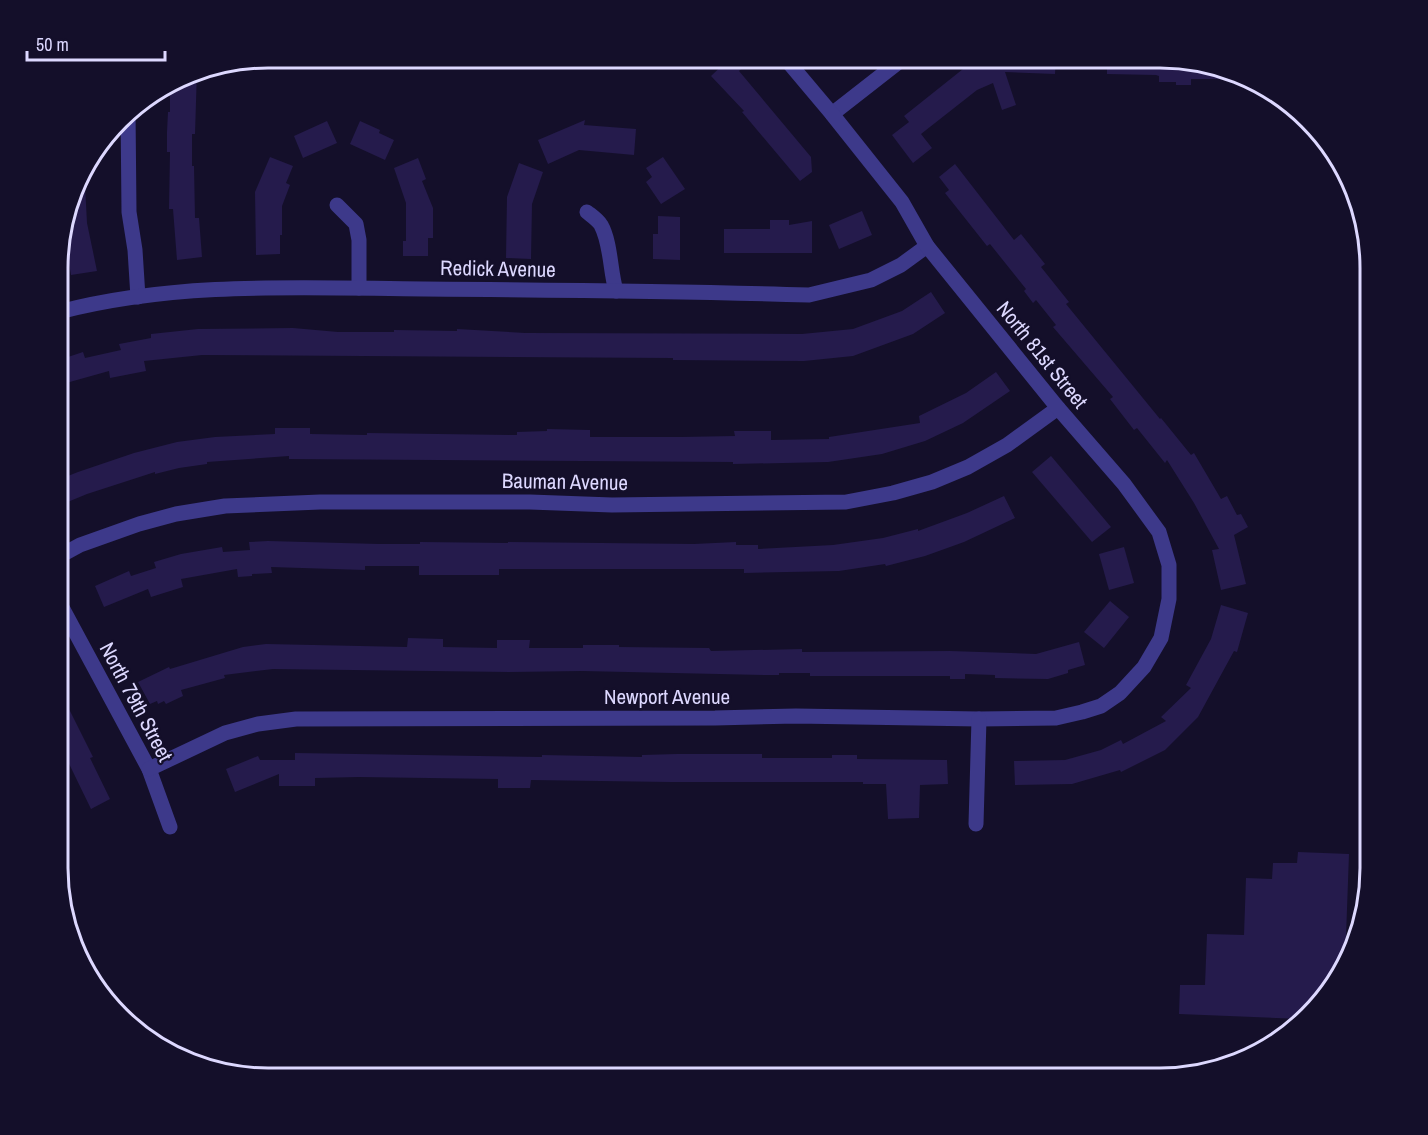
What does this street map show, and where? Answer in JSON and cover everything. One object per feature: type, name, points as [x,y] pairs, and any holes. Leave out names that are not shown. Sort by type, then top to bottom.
[{"type":"street","name":"North 81st Street","points":[[793,68],[902,202],[927,246],[1058,408],[1118,477],[1159,532],[1170,565],[1169,599],[1161,638]]},
{"type":"street","points":[[832,114],[891,68]]},
{"type":"street","points":[[128,124],[129,212],[135,250],[138,297]]},
{"type":"street","points":[[337,205],[356,224],[359,240],[359,288]]},
{"type":"street","points":[[587,212],[600,224],[604,233],[616,291]]},
{"type":"street","name":"Redick Avenue","points":[[68,310],[93,303],[186,290],[359,288],[809,295],[871,280],[901,264],[927,246]]},
{"type":"street","name":"Bauman Avenue","points":[[68,551],[139,524],[176,514],[225,506],[320,502],[530,502],[612,505],[846,502],[932,482],[968,467],[1007,445],[1058,408]]},
{"type":"street","name":"North 79th Street","points":[[68,619],[149,769],[170,827]]},
{"type":"street","name":"Newport Avenue","points":[[149,769],[225,733],[258,724],[296,719],[796,716],[1056,718],[1101,706],[1120,693],[1137,674],[1161,638]]},
{"type":"street","points":[[976,824],[979,719]]},
{"type":"building","points":[[719,68],[740,68],[739,71],[811,157],[812,172],[800,181],[742,112],[744,111],[711,76]]},
{"type":"building","points":[[1055,68],[1055,74],[1005,72],[1016,105],[1002,110],[993,83],[977,90],[921,134],[932,148],[913,163],[892,135],[909,122],[904,116],[963,69]]},
{"type":"building","points":[[1107,68],[1174,68],[1200,71],[1226,79],[1191,79],[1191,85],[1176,85],[1176,82],[1159,82],[1159,76],[1156,75],[1107,74]]},
{"type":"building","points":[[197,81],[192,166],[194,166],[195,218],[199,218],[202,257],[177,260],[173,209],[169,209],[170,152],[167,152],[167,132],[168,112],[170,112],[170,92]]},
{"type":"building","points":[[585,120],[584,125],[636,129],[634,155],[579,150],[548,164],[538,140]]},
{"type":"building","points":[[327,121],[337,143],[303,158],[294,136]]},
{"type":"building","points":[[360,121],[380,130],[379,133],[394,140],[385,160],[350,144]]},
{"type":"building","points":[[270,157],[293,166],[286,183],[290,185],[282,206],[280,254],[256,255],[255,192]]},
{"type":"building","points":[[663,157],[685,189],[661,204],[646,182],[652,177],[646,168]]},
{"type":"building","points":[[418,158],[426,179],[422,181],[433,208],[433,238],[428,238],[428,256],[403,256],[403,241],[406,241],[406,203],[394,168]]},
{"type":"building","points":[[519,163],[543,172],[532,204],[531,259],[506,258],[507,197]]},
{"type":"building","points":[[955,164],[1014,240],[1021,234],[1045,264],[1041,267],[1069,302],[1066,304],[1160,419],[1191,455],[1194,453],[1221,499],[1227,496],[1237,515],[1241,514],[1248,527],[1234,535],[1246,584],[1221,590],[1212,550],[1219,549],[1167,460],[1165,463],[1137,428],[1134,430],[1110,399],[1113,397],[1053,327],[1056,325],[1036,300],[1033,303],[1024,291],[1026,289],[990,244],[987,246],[945,193],[949,190],[939,177]]},
{"type":"building","points":[[85,186],[87,223],[97,271],[71,275],[69,241],[74,216]]},
{"type":"building","points":[[862,211],[872,235],[839,249],[829,225]]},
{"type":"building","points":[[658,216],[680,217],[680,260],[653,259],[653,234],[658,234]]},
{"type":"building","points":[[770,220],[789,220],[789,225],[812,221],[812,253],[724,253],[724,229],[770,229]]},
{"type":"building","points":[[931,292],[945,313],[913,334],[853,356],[804,361],[202,355],[144,361],[146,371],[110,378],[109,371],[68,382],[68,357],[83,352],[85,358],[121,350],[119,344],[151,338],[151,334],[198,329],[293,328],[338,332],[394,332],[394,330],[457,331],[457,329],[525,333],[802,334],[853,329],[902,311]]},
{"type":"building","points":[[996,372],[1010,391],[963,423],[925,441],[882,454],[828,462],[733,464],[733,462],[289,459],[289,456],[207,462],[207,464],[155,474],[155,472],[68,502],[68,476],[78,472],[134,453],[177,442],[215,437],[275,434],[275,428],[310,428],[310,434],[367,435],[367,433],[517,435],[517,432],[547,431],[547,429],[590,430],[590,437],[735,436],[734,431],[771,431],[771,440],[829,439],[829,437],[920,423],[919,416],[966,393]]},
{"type":"building","points":[[1051,456],[1111,527],[1092,542],[1032,472]]},
{"type":"building","points":[[1004,496],[1015,518],[964,542],[925,556],[886,566],[885,564],[839,571],[744,573],[744,569],[499,569],[499,575],[419,575],[419,566],[365,566],[365,570],[271,567],[272,573],[252,574],[252,576],[238,577],[237,569],[181,579],[183,587],[151,597],[148,589],[104,607],[95,586],[129,571],[131,576],[156,568],[154,562],[181,554],[222,547],[223,552],[250,550],[249,542],[694,544],[736,542],[736,545],[758,545],[758,549],[833,545],[883,538],[918,529],[918,531]]},
{"type":"building","points":[[1124,547],[1134,583],[1109,590],[1099,554]]},
{"type":"building","points":[[1110,601],[1129,617],[1104,648],[1084,632]]},
{"type":"building","points":[[1221,605],[1248,613],[1237,652],[1234,651],[1198,717],[1165,750],[1121,772],[1120,770],[1072,784],[1015,785],[1014,761],[1065,760],[1101,750],[1121,740],[1123,744],[1166,721],[1161,717],[1191,688],[1186,685],[1211,639]]},
{"type":"building","points":[[408,638],[443,639],[443,647],[497,648],[497,640],[530,640],[529,648],[619,645],[619,647],[709,648],[711,651],[802,649],[802,652],[950,651],[1036,654],[1079,642],[1085,665],[1048,679],[995,678],[995,675],[965,674],[965,679],[950,679],[950,676],[810,676],[810,673],[765,675],[273,669],[224,675],[225,678],[181,690],[183,696],[166,704],[164,701],[158,704],[157,701],[150,704],[138,682],[169,667],[170,669],[243,647],[266,644],[407,647]]},
{"type":"building","points":[[68,707],[93,757],[90,758],[110,799],[91,809],[68,762]]},
{"type":"building","points":[[295,753],[542,757],[542,755],[642,757],[642,755],[677,754],[762,754],[762,758],[832,758],[832,755],[857,755],[857,759],[947,760],[948,784],[920,785],[919,818],[888,819],[886,784],[863,784],[863,782],[531,780],[530,788],[498,788],[498,779],[359,777],[315,778],[315,786],[279,786],[279,774],[235,792],[226,769],[258,756],[260,760],[295,760]]},
{"type":"building","points":[[1298,852],[1349,854],[1346,942],[1327,979],[1302,1009],[1291,1019],[1179,1014],[1180,985],[1205,985],[1207,934],[1244,935],[1246,878],[1272,879],[1273,863],[1297,863]]}]
